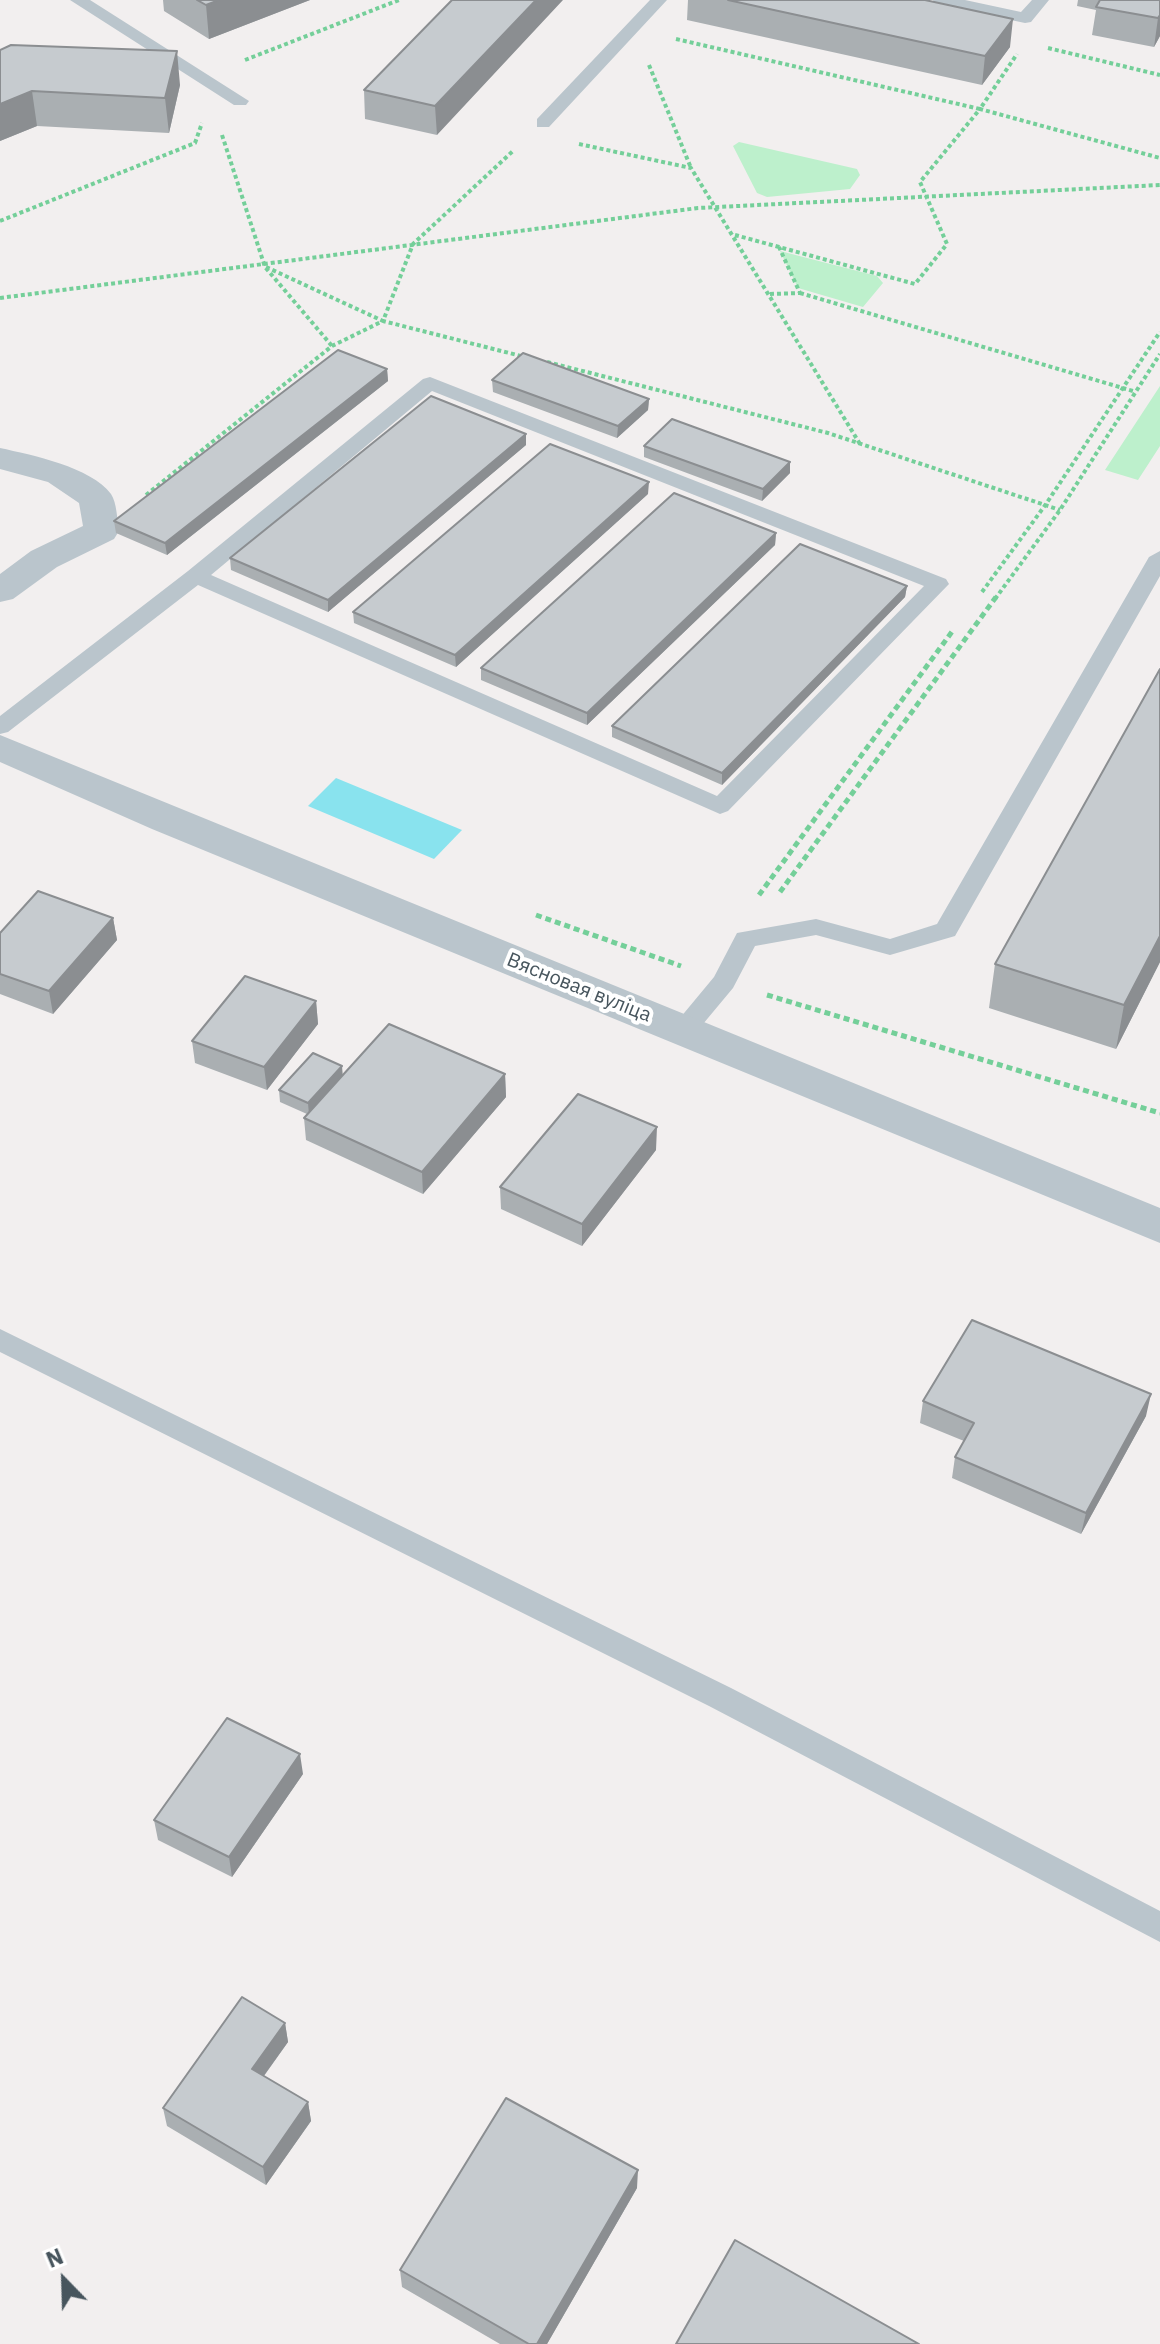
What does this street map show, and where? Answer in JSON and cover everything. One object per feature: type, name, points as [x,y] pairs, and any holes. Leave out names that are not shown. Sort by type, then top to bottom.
[{"type":"street","points":[[0,458],[60,475],[96,498],[101,531],[44,559],[0,591]]},
{"type":"street","name":"Вясновая вуліца","points":[[0,747],[166,820],[1160,1226]]},
{"type":"lane","points":[[78,0],[240,101]]},
{"type":"lane","points":[[537,128],[659,0]]},
{"type":"lane","points":[[941,0],[1025,18],[1041,0]]},
{"type":"lane","points":[[0,727],[196,576],[430,383],[938,584],[720,806],[196,576]]},
{"type":"lane","points":[[684,1030],[724,982],[746,939],[816,927],[890,947],[946,930],[1160,557]]},
{"type":"lane","points":[[0,1340],[720,1697],[1160,1927]]},
{"type":"path","points":[[234,64],[399,0]]},
{"type":"path","points":[[664,36],[980,109],[1160,158]]},
{"type":"path","points":[[735,235],[915,284],[947,244],[920,182],[980,109],[1025,43]]},
{"type":"path","points":[[1040,46],[1160,75]]},
{"type":"path","points":[[645,56],[691,168],[735,235],[860,444]]},
{"type":"path","points":[[0,221],[195,143],[205,114]]},
{"type":"path","points":[[265,267],[383,321],[413,244],[537,128],[691,168]]},
{"type":"path","points":[[220,130],[265,267],[332,346]]},
{"type":"path","points":[[0,298],[265,267],[413,244],[717,206],[1160,185]]},
{"type":"path","points":[[779,247],[800,293]]},
{"type":"path","points":[[770,294],[800,293],[1112,382],[1133,391]]},
{"type":"path","points":[[746,939],[1060,510],[1133,391],[1160,354]]},
{"type":"path","points":[[521,909],[724,982],[1160,1113]]},
{"type":"green space","points":[[739,142],[857,169],[860,175],[850,189],[767,197],[757,193],[733,146]]},
{"type":"green space","points":[[780,251],[877,276],[883,283],[863,307],[798,288]]},
{"type":"green space","points":[[1160,386],[1160,446],[1138,480],[1105,470]]},
{"type":"water","points":[[336,778],[462,830],[434,859],[308,806]]},
{"type":"building","points":[[197,0],[219,0],[206,5]]},
{"type":"building","points":[[452,0],[536,0],[435,106],[364,90]]},
{"type":"building","points":[[728,0],[925,0],[1013,19],[985,56]]},
{"type":"building","points":[[1100,0],[1160,0],[1160,15],[1158,18],[1096,7]]},
{"type":"building","points":[[11,45],[177,51],[165,98],[32,91],[0,104],[0,50]]},
{"type":"building","points":[[338,350],[387,369],[165,543],[114,521]]},
{"type":"building","points":[[523,353],[649,399],[618,426],[492,380]]},
{"type":"building","points":[[431,396],[526,434],[328,600],[230,558]]},
{"type":"building","points":[[672,419],[790,462],[763,489],[644,446]]},
{"type":"building","points":[[550,444],[649,482],[455,655],[353,612]]},
{"type":"building","points":[[674,493],[776,533],[587,713],[481,668]]},
{"type":"building","points":[[800,544],[907,586],[722,773],[612,726]]},
{"type":"building","points":[[1160,669],[1160,936],[1124,1005],[995,964]]},
{"type":"building","points":[[38,891],[113,918],[49,991],[0,974],[0,933]]},
{"type":"building","points":[[245,976],[316,1001],[264,1067],[192,1041]]},
{"type":"building","points":[[389,1024],[505,1074],[422,1172],[304,1118]]},
{"type":"building","points":[[313,1053],[342,1066],[308,1103],[279,1090]]},
{"type":"building","points":[[578,1094],[657,1127],[582,1224],[500,1187]]},
{"type":"building","points":[[972,1320],[1151,1394],[1086,1513],[955,1457],[974,1423],[923,1401]]},
{"type":"building","points":[[227,1718],[300,1754],[229,1857],[154,1820]]},
{"type":"building","points":[[242,1997],[285,2023],[252,2069],[308,2102],[263,2167],[163,2108]]},
{"type":"building","points":[[506,2098],[638,2170],[537,2344],[529,2344],[400,2270]]},
{"type":"building","points":[[735,2240],[919,2344],[676,2344]]}]
